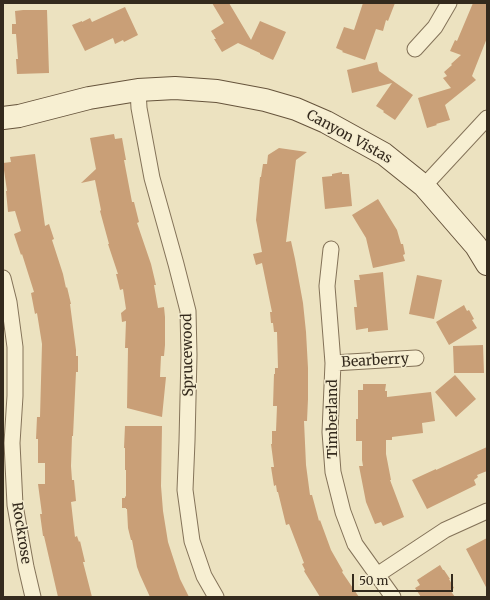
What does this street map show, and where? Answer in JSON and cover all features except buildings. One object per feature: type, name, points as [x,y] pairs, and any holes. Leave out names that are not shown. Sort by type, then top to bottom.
[{"type":"street","points":[[415,49],[435,27],[449,3]]},
{"type":"street","name":"Canyon Vistas","points":[[3,118],[19,116],[89,98],[138,90],[175,88],[217,91],[265,100],[296,109],[326,122],[384,154],[424,186],[476,246],[487,264]]},
{"type":"street","name":"Sprucewood","points":[[138,90],[139,108],[152,178],[188,311],[189,355],[185,490],[192,541],[204,576],[216,597]]},
{"type":"street","points":[[424,186],[487,118]]},
{"type":"street","name":"Timberland","points":[[331,249],[327,286],[333,363],[330,432],[333,472],[343,512],[355,544],[393,597]]},
{"type":"street","name":"Rockrose","points":[[3,278],[9,302],[15,347],[15,396],[12,443],[15,505],[32,597]]},
{"type":"street","name":"Bearberry","points":[[333,363],[416,358]]},
{"type":"street","points":[[377,574],[445,530],[487,511]]}]
